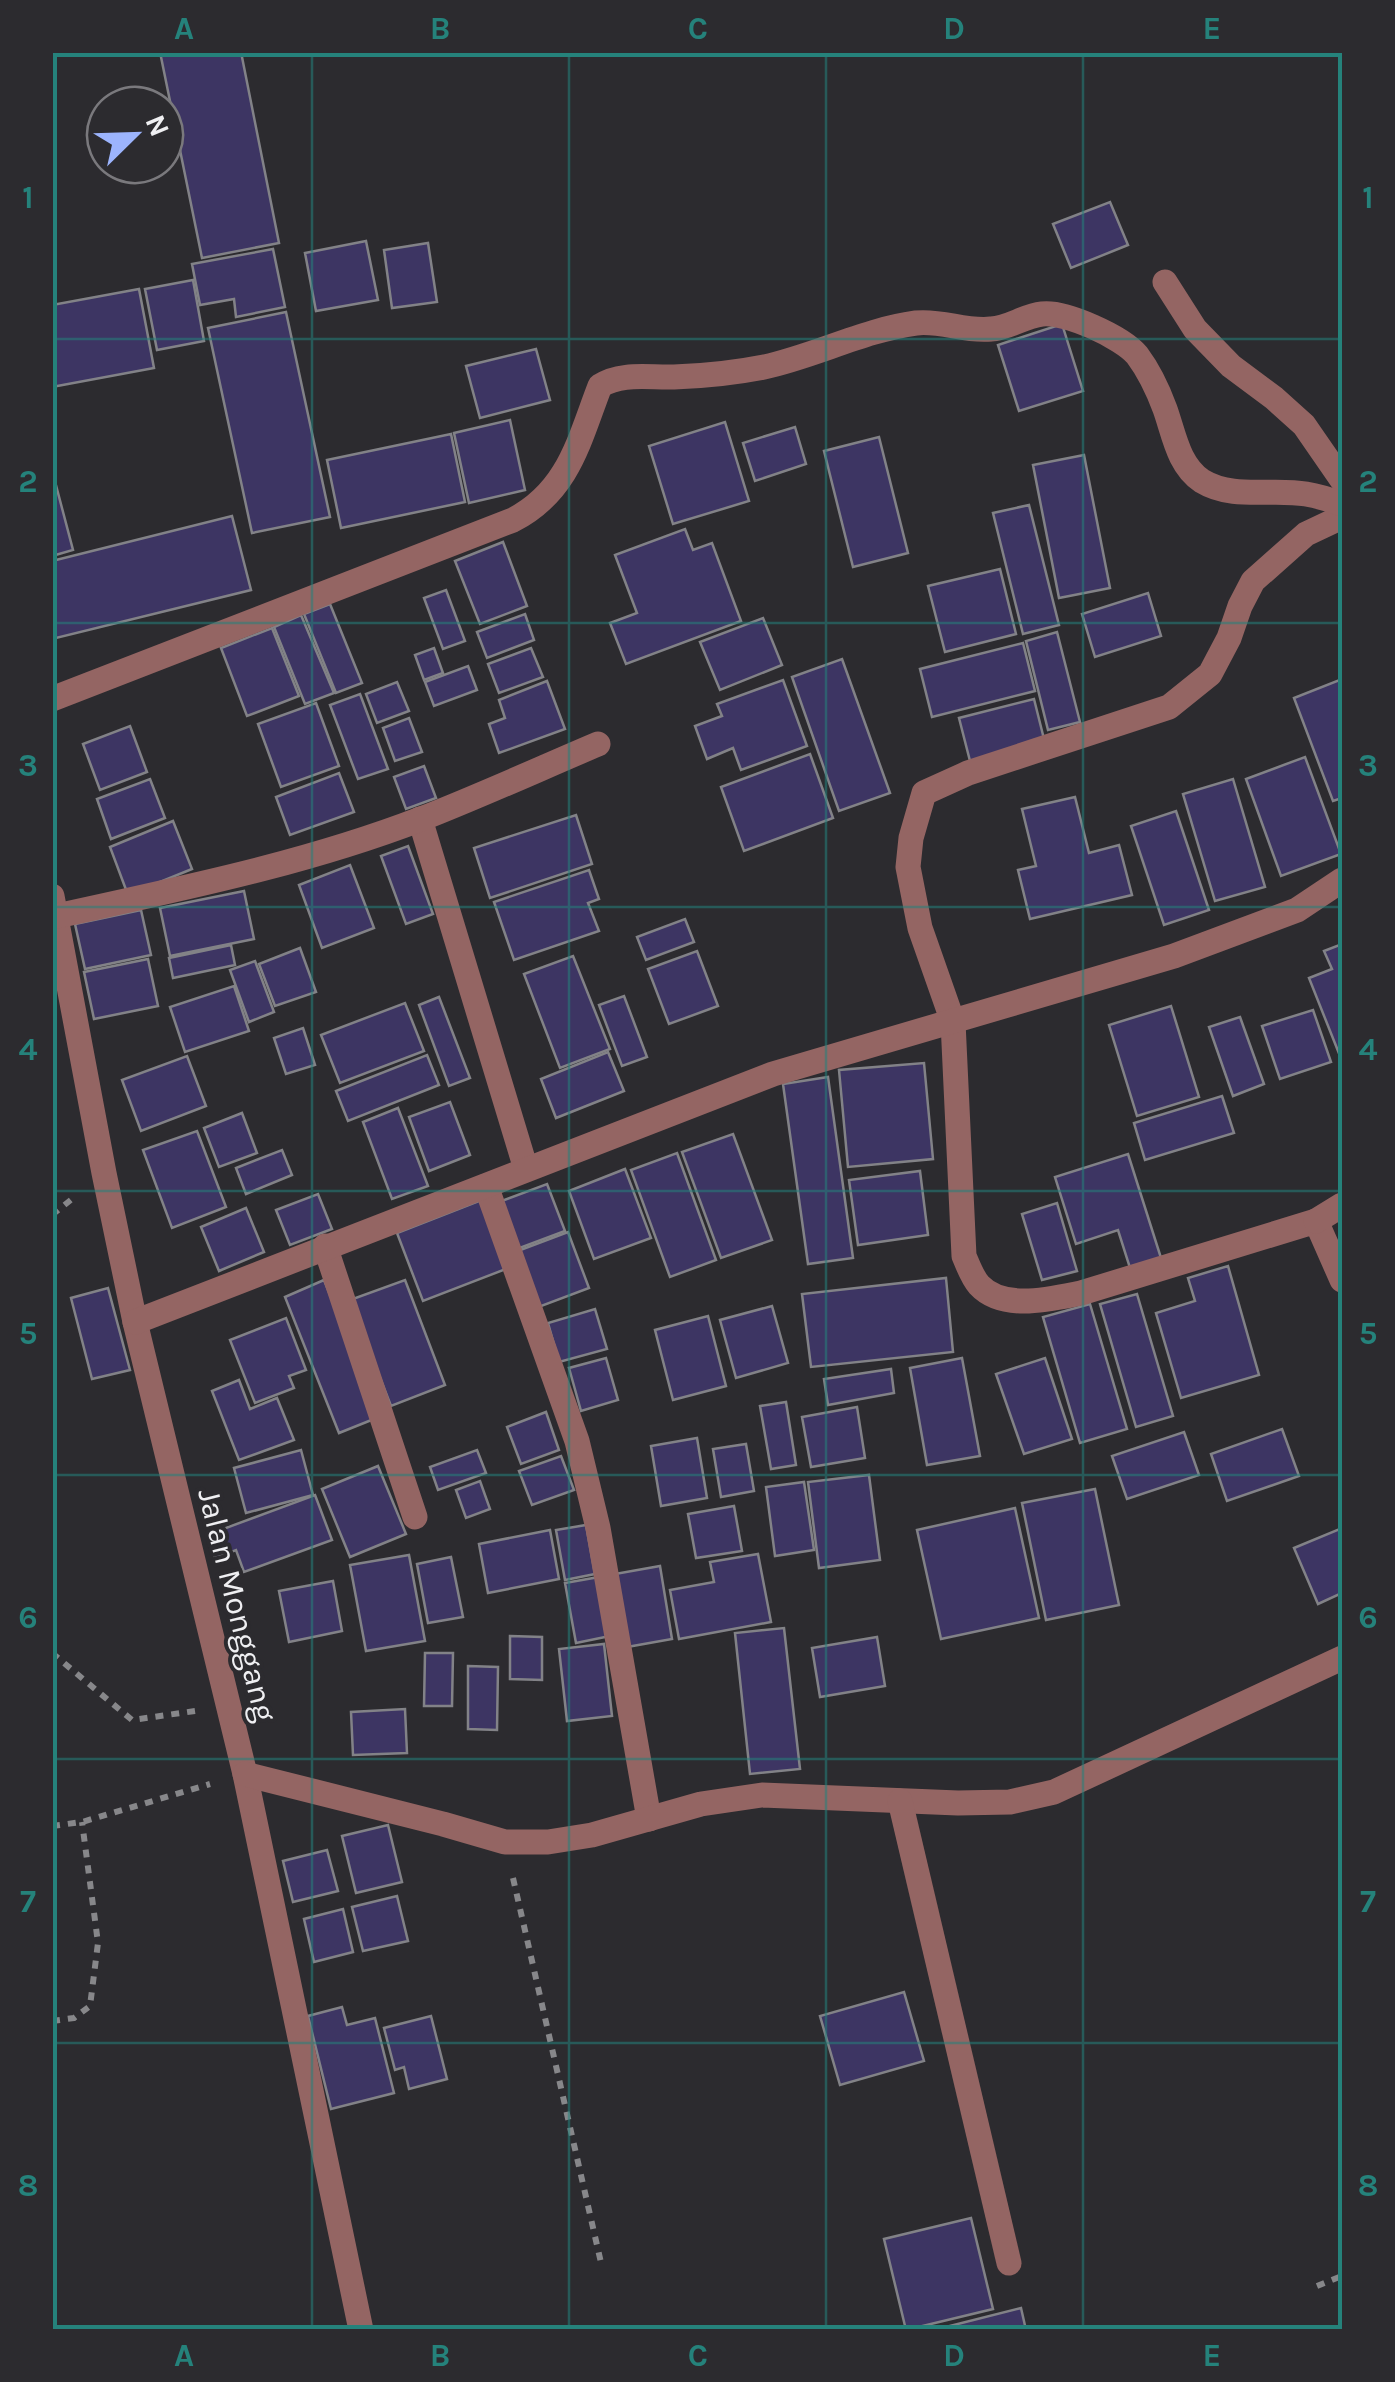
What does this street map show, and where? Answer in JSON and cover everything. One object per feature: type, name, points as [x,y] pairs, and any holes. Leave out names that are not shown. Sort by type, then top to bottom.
[{"type":"street","points":[[1165,282],[1195,329],[1231,366],[1304,425],[1342,480]]},
{"type":"street","points":[[52,699],[529,512],[570,464],[604,382],[624,377],[726,374],[765,367],[918,323],[994,330],[1045,314],[1088,326],[1134,351],[1164,406],[1183,460],[1204,482],[1225,490],[1305,494],[1342,504]]},
{"type":"street","points":[[1342,517],[1306,534],[1254,581],[1210,674],[1169,707],[968,773],[924,793],[911,838],[908,867],[920,928],[954,1022],[964,1256],[980,1286],[995,1296],[1014,1300],[1080,1293],[1316,1221],[1342,1205]]},
{"type":"street","points":[[55,906],[237,876],[359,840],[420,820],[598,744]]},
{"type":"street","points":[[420,820],[526,1170]]},
{"type":"street","points":[[135,1322],[773,1074],[1174,956],[1256,926],[1297,910],[1342,880]]},
{"type":"street","name":"Jalan Monggang","points":[[55,906],[135,1322],[244,1774],[362,2330]]},
{"type":"street","points":[[486,1186],[581,1456],[598,1528],[649,1819]]},
{"type":"street","points":[[1316,1221],[1342,1280]]},
{"type":"street","points":[[325,1246],[415,1517]]},
{"type":"street","points":[[244,1774],[505,1842],[592,1836],[700,1804],[762,1796],[1010,1802],[1054,1792],[1342,1658]]},
{"type":"street","points":[[900,1801],[1009,2263]]},
{"type":"path","points":[[52,1652],[132,1720],[228,1706]]},
{"type":"path","points":[[52,1826],[82,1822],[244,1774]]},
{"type":"path","points":[[52,2021],[74,2018],[90,2006],[98,1943],[82,1822]]},
{"type":"path","points":[[505,1842],[602,2268]]},
{"type":"path","points":[[1317,2286],[1342,2276]]},
{"type":"building","points":[[160,52],[241,52],[279,243],[202,258],[185,175],[185,85],[167,85]]},
{"type":"building","points":[[1110,202],[1128,245],[1071,268],[1053,224]]},
{"type":"building","points":[[366,241],[378,300],[316,311],[305,253]]},
{"type":"building","points":[[428,243],[437,302],[392,308],[384,250]]},
{"type":"building","points":[[273,249],[285,307],[236,317],[234,299],[200,305],[192,264]]},
{"type":"building","points":[[193,280],[204,341],[157,350],[145,289]]},
{"type":"building","points":[[139,289],[154,368],[52,387],[52,305]]},
{"type":"building","points":[[286,312],[330,517],[252,533],[208,328]]},
{"type":"building","points":[[1062,324],[1083,391],[1019,411],[998,345]]},
{"type":"building","points":[[536,349],[550,400],[480,418],[466,366]]},
{"type":"building","points":[[510,420],[525,490],[469,503],[454,433]]},
{"type":"building","points":[[725,422],[749,501],[673,524],[649,446]]},
{"type":"building","points":[[795,427],[806,464],[755,481],[743,443]]},
{"type":"building","points":[[451,434],[465,502],[341,528],[327,460]]},
{"type":"building","points":[[879,437],[908,553],[853,567],[824,451]]},
{"type":"building","points":[[1084,455],[1110,588],[1059,598],[1033,465]]},
{"type":"building","points":[[52,470],[73,550],[52,556]]},
{"type":"building","points":[[1029,505],[1059,625],[1023,634],[993,513]]},
{"type":"building","points":[[232,516],[251,590],[52,639],[52,561]]},
{"type":"building","points":[[685,529],[693,550],[712,543],[741,621],[626,664],[610,623],[637,613],[615,555]]},
{"type":"building","points":[[503,542],[527,606],[480,624],[455,561]]},
{"type":"building","points":[[1000,569],[1016,634],[945,652],[928,586]]},
{"type":"building","points":[[446,590],[465,641],[443,649],[424,598]]},
{"type":"building","points":[[1148,593],[1161,636],[1095,657],[1082,614]]},
{"type":"building","points":[[330,604],[362,683],[336,693],[304,614]]},
{"type":"building","points":[[525,614],[534,640],[487,658],[477,632]]},
{"type":"building","points":[[301,615],[334,693],[305,704],[274,627]]},
{"type":"building","points":[[763,618],[782,665],[720,690],[700,642]]},
{"type":"building","points":[[272,628],[299,696],[247,716],[221,648]]},
{"type":"building","points":[[1057,632],[1080,722],[1048,730],[1026,641]]},
{"type":"building","points":[[1023,643],[1035,691],[932,717],[920,669]]},
{"type":"building","points":[[434,648],[443,673],[424,680],[415,655]]},
{"type":"building","points":[[531,648],[543,677],[499,693],[488,664]]},
{"type":"building","points":[[842,659],[890,793],[839,811],[792,677]]},
{"type":"building","points":[[468,666],[477,690],[434,706],[425,682]]},
{"type":"building","points":[[1342,679],[1342,798],[1333,801],[1294,698]]},
{"type":"building","points":[[783,680],[807,746],[741,770],[733,748],[707,759],[695,726],[722,716],[717,704]]},
{"type":"building","points":[[547,681],[565,729],[499,753],[489,724],[505,718],[499,700]]},
{"type":"building","points":[[397,682],[409,711],[377,723],[366,694]]},
{"type":"building","points":[[360,694],[388,769],[358,779],[330,705]]},
{"type":"building","points":[[1034,699],[1045,743],[970,761],[959,718]]},
{"type":"building","points":[[316,703],[339,766],[281,787],[258,724]]},
{"type":"building","points":[[409,718],[422,752],[395,761],[383,728]]},
{"type":"building","points":[[130,726],[147,772],[100,790],[83,744]]},
{"type":"building","points":[[810,754],[833,818],[744,851],[721,787]]},
{"type":"building","points":[[1305,757],[1341,854],[1281,876],[1246,779]]},
{"type":"building","points":[[424,766],[436,798],[406,809],[394,777]]},
{"type":"building","points":[[339,773],[354,812],[290,835],[276,797]]},
{"type":"building","points":[[150,779],[165,818],[111,839],[97,799]]},
{"type":"building","points":[[1233,779],[1265,887],[1215,901],[1183,794]]},
{"type":"building","points":[[1075,797],[1089,853],[1119,845],[1132,895],[1030,919],[1018,870],[1036,866],[1022,809]]},
{"type":"building","points":[[1176,811],[1209,910],[1164,925],[1131,826]]},
{"type":"building","points":[[576,815],[592,864],[490,898],[474,848]]},
{"type":"building","points":[[173,821],[192,869],[128,895],[110,847]]},
{"type":"building","points":[[408,846],[433,914],[406,924],[381,856]]},
{"type":"building","points":[[350,865],[374,928],[322,948],[299,885]]},
{"type":"building","points":[[589,870],[599,899],[588,903],[599,931],[514,960],[494,902]]},
{"type":"building","points":[[244,891],[254,939],[170,956],[160,908]]},
{"type":"building","points":[[141,910],[151,955],[85,969],[75,924]]},
{"type":"building","points":[[685,919],[694,942],[646,960],[637,937]]},
{"type":"building","points":[[1342,944],[1342,1061],[1309,978],[1332,969],[1324,951]]},
{"type":"building","points":[[231,945],[235,965],[173,978],[169,958]]},
{"type":"building","points":[[300,948],[316,992],[275,1006],[259,964]]},
{"type":"building","points":[[697,951],[718,1006],[669,1024],[648,969]]},
{"type":"building","points":[[573,956],[610,1049],[560,1068],[524,974]]},
{"type":"building","points":[[148,959],[158,1006],[94,1019],[84,972]]},
{"type":"building","points":[[255,961],[274,1012],[249,1022],[230,970]]},
{"type":"building","points":[[234,986],[249,1031],[185,1052],[170,1007]]},
{"type":"building","points":[[624,996],[647,1057],[622,1066],[599,1005]]},
{"type":"building","points":[[439,997],[470,1078],[449,1086],[419,1005]]},
{"type":"building","points":[[405,1003],[424,1051],[340,1083],[321,1035]]},
{"type":"building","points":[[1171,1006],[1199,1097],[1137,1116],[1109,1025]]},
{"type":"building","points":[[1313,1010],[1331,1062],[1280,1079],[1262,1026]]},
{"type":"building","points":[[1240,1017],[1264,1084],[1233,1096],[1209,1027]]},
{"type":"building","points":[[303,1028],[315,1065],[286,1074],[274,1038]]},
{"type":"building","points":[[608,1052],[624,1091],[556,1118],[541,1079]]},
{"type":"building","points":[[427,1055],[439,1085],[348,1121],[336,1091]]},
{"type":"building","points":[[187,1056],[206,1106],[141,1131],[122,1080]]},
{"type":"building","points":[[924,1063],[933,1159],[848,1167],[839,1070]]},
{"type":"building","points":[[828,1077],[853,1258],[808,1264],[783,1084]]},
{"type":"building","points":[[1222,1096],[1234,1133],[1145,1160],[1134,1123]]},
{"type":"building","points":[[450,1102],[470,1155],[429,1171],[409,1117]]},
{"type":"building","points":[[398,1108],[428,1186],[392,1199],[363,1122]]},
{"type":"building","points":[[242,1113],[257,1153],[219,1167],[204,1128]]},
{"type":"building","points":[[197,1131],[226,1207],[172,1228],[143,1150]]},
{"type":"building","points":[[733,1134],[772,1240],[721,1258],[682,1152]]},
{"type":"building","points":[[282,1150],[292,1175],[246,1194],[236,1168]]},
{"type":"building","points":[[677,1153],[716,1260],[670,1277],[631,1170]]},
{"type":"building","points":[[1128,1154],[1161,1258],[1130,1268],[1118,1230],[1076,1244],[1055,1177]]},
{"type":"building","points":[[625,1169],[651,1238],[594,1259],[569,1191]]},
{"type":"building","points":[[920,1171],[928,1235],[858,1245],[849,1180]]},
{"type":"building","points":[[547,1184],[565,1231],[517,1249],[499,1202]]},
{"type":"building","points":[[318,1194],[332,1229],[290,1245],[276,1210]]},
{"type":"building","points":[[484,1199],[511,1267],[423,1301],[397,1233]]},
{"type":"building","points":[[1057,1203],[1077,1271],[1042,1280],[1022,1214]]},
{"type":"building","points":[[246,1208],[264,1252],[219,1271],[201,1227]]},
{"type":"building","points":[[568,1232],[589,1288],[536,1308],[515,1252]]},
{"type":"building","points":[[1228,1266],[1259,1375],[1181,1398],[1156,1313],[1195,1301],[1188,1278]]},
{"type":"building","points":[[946,1278],[953,1352],[811,1367],[802,1294]]},
{"type":"building","points":[[324,1280],[379,1417],[339,1433],[285,1297]]},
{"type":"building","points":[[405,1280],[445,1385],[391,1406],[350,1300]]},
{"type":"building","points":[[108,1288],[130,1370],[92,1379],[71,1298]]},
{"type":"building","points":[[1137,1294],[1173,1416],[1136,1427],[1100,1304]]},
{"type":"building","points":[[1090,1304],[1127,1429],[1080,1443],[1043,1317]]},
{"type":"building","points":[[772,1306],[788,1363],[736,1378],[720,1320]]},
{"type":"building","points":[[595,1309],[607,1349],[559,1362],[548,1323]]},
{"type":"building","points":[[708,1316],[726,1386],[673,1400],[655,1330]]},
{"type":"building","points":[[286,1318],[306,1370],[289,1376],[294,1388],[255,1403],[230,1340]]},
{"type":"building","points":[[606,1358],[618,1400],[581,1411],[569,1368]]},
{"type":"building","points":[[962,1358],[980,1456],[927,1465],[910,1368]]},
{"type":"building","points":[[1045,1358],[1072,1439],[1024,1454],[996,1374]]},
{"type":"building","points":[[891,1369],[894,1393],[828,1405],[824,1379]]},
{"type":"building","points":[[239,1380],[250,1409],[277,1398],[294,1440],[239,1460],[212,1391]]},
{"type":"building","points":[[786,1402],[796,1465],[771,1469],[760,1406]]},
{"type":"building","points":[[857,1407],[865,1458],[811,1467],[802,1417]]},
{"type":"building","points":[[546,1412],[559,1450],[521,1464],[507,1427]]},
{"type":"building","points":[[1282,1429],[1299,1476],[1227,1501],[1211,1454]]},
{"type":"building","points":[[1184,1432],[1199,1475],[1127,1499],[1112,1456]]},
{"type":"building","points":[[697,1438],[707,1498],[661,1506],[651,1446]]},
{"type":"building","points":[[746,1444],[754,1491],[721,1497],[713,1449]]},
{"type":"building","points":[[301,1450],[313,1495],[246,1513],[234,1468]]},
{"type":"building","points":[[477,1450],[486,1473],[438,1490],[430,1467]]},
{"type":"building","points":[[561,1456],[574,1490],[532,1505],[519,1471]]},
{"type":"building","points":[[378,1466],[406,1534],[350,1557],[322,1489]]},
{"type":"building","points":[[869,1475],[880,1560],[819,1568],[808,1482]]},
{"type":"building","points":[[480,1481],[490,1509],[466,1518],[456,1490]]},
{"type":"building","points":[[804,1482],[814,1550],[775,1556],[766,1487]]},
{"type":"building","points":[[1095,1489],[1119,1605],[1046,1620],[1022,1503]]},
{"type":"building","points":[[315,1495],[332,1540],[244,1572],[236,1550],[215,1558],[207,1535]]},
{"type":"building","points":[[734,1506],[742,1551],[696,1558],[688,1514]]},
{"type":"building","points":[[1015,1508],[1039,1618],[941,1639],[917,1530]]},
{"type":"building","points":[[586,1525],[595,1574],[565,1580],[556,1530]]},
{"type":"building","points":[[1342,1528],[1342,1593],[1318,1604],[1294,1548]]},
{"type":"building","points":[[550,1530],[559,1579],[488,1593],[479,1544]]},
{"type":"building","points":[[758,1554],[771,1622],[679,1639],[670,1590],[714,1582],[710,1562]]},
{"type":"building","points":[[409,1555],[425,1641],[366,1651],[350,1565]]},
{"type":"building","points":[[451,1557],[463,1617],[428,1623],[417,1564]]},
{"type":"building","points":[[660,1566],[672,1639],[627,1647],[615,1574]]},
{"type":"building","points":[[599,1577],[610,1636],[576,1643],[565,1583]]},
{"type":"building","points":[[333,1581],[342,1631],[289,1642],[279,1591]]},
{"type":"building","points":[[784,1628],[800,1769],[750,1774],[735,1633]]},
{"type":"building","points":[[510,1636],[542,1637],[542,1680],[510,1679]]},
{"type":"building","points":[[877,1637],[885,1686],[820,1697],[812,1648]]},
{"type":"building","points":[[604,1644],[612,1716],[567,1721],[559,1649]]},
{"type":"building","points":[[425,1653],[453,1653],[452,1706],[424,1706]]},
{"type":"building","points":[[468,1666],[498,1667],[497,1730],[468,1729]]},
{"type":"building","points":[[405,1709],[407,1753],[353,1755],[351,1712]]},
{"type":"building","points":[[388,1825],[402,1882],[356,1893],[342,1836]]},
{"type":"building","points":[[327,1850],[338,1891],[293,1902],[283,1861]]},
{"type":"building","points":[[397,1896],[408,1941],[363,1951],[352,1907]]},
{"type":"building","points":[[343,1909],[353,1952],[314,1962],[304,1919]]},
{"type":"building","points":[[904,1992],[924,2061],[840,2085],[820,2016]]},
{"type":"building","points":[[342,2007],[347,2025],[375,2018],[394,2093],[331,2109],[308,2016]]},
{"type":"building","points":[[431,2016],[447,2079],[409,2089],[404,2067],[395,2070],[384,2028]]},
{"type":"building","points":[[971,2218],[993,2309],[906,2330],[884,2239]]},
{"type":"building","points":[[1021,2308],[1026,2330],[934,2330]]}]
